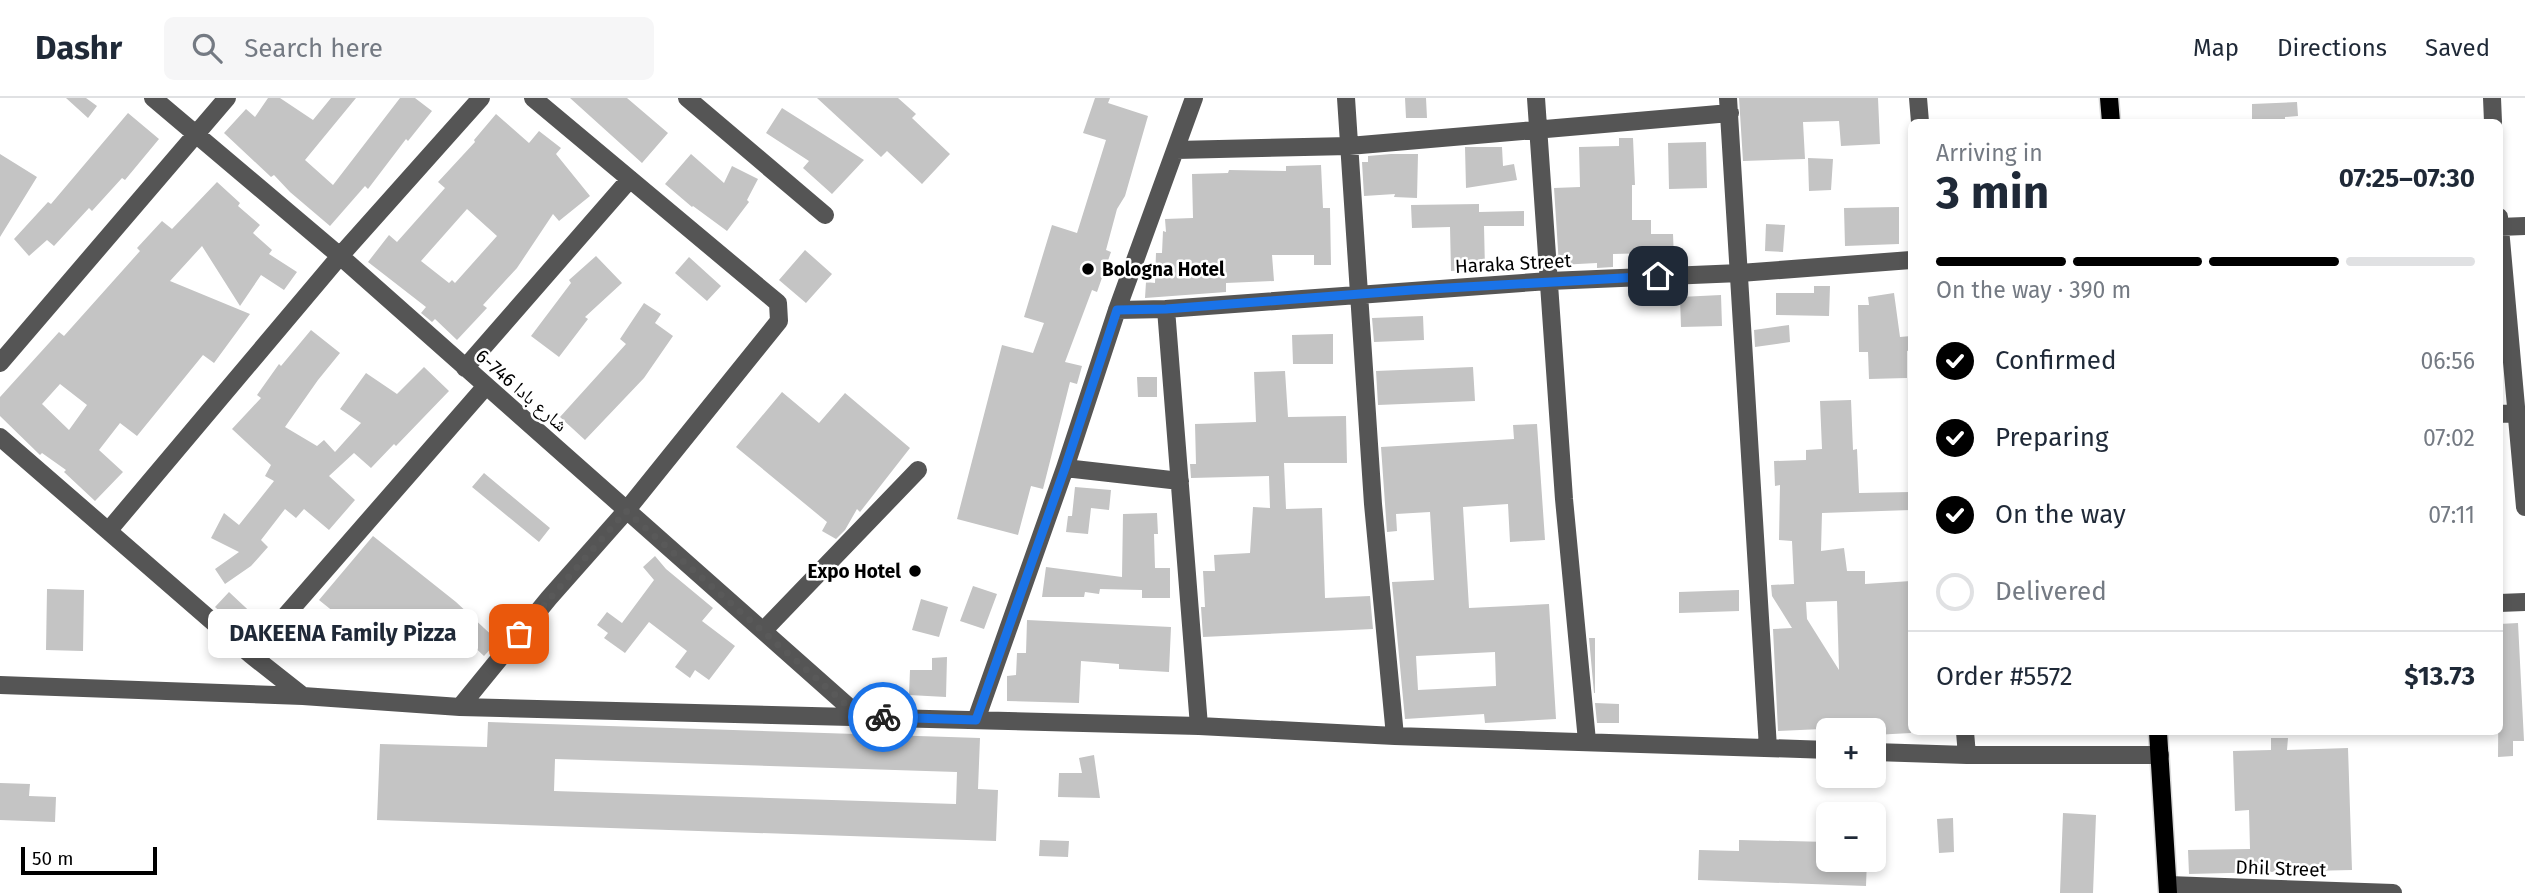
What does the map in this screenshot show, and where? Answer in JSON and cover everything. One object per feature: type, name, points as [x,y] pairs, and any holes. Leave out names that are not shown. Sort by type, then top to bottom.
[{"type":"main road","points":[[2109,98],[2111,119]]},
{"type":"main road","points":[[2158,735],[2168,889]]},
{"type":"street","name":"شارع بادا 746-6","points":[[153,98],[340,256],[859,716]]},
{"type":"street","points":[[0,363],[227,98]]},
{"type":"street","points":[[108,530],[340,256],[481,98]]},
{"type":"street","points":[[460,708],[549,598],[626,511],[779,320],[780,312],[778,303],[533,98]]},
{"type":"street","points":[[687,98],[825,215]]},
{"type":"street","points":[[976,720],[1065,468],[1117,310],[1194,98]]},
{"type":"street","points":[[1346,98],[1373,504],[1395,736]]},
{"type":"street","points":[[1536,98],[1564,499],[1587,741]]},
{"type":"street","points":[[1918,98],[1920,119]]},
{"type":"street","points":[[2492,98],[2493,119]]},
{"type":"street","points":[[1176,150],[1349,146],[1539,131],[1729,106],[1768,748]]},
{"type":"street","points":[[466,368],[630,179]]},
{"type":"street","points":[[2503,227],[2525,226]]},
{"type":"street","name":"Haraka Street","points":[[1117,310],[1166,309],[1549,281],[1740,273],[1908,260]]},
{"type":"street","points":[[2503,266],[2525,507]]},
{"type":"street","points":[[1166,309],[1199,726]]},
{"type":"street","points":[[251,655],[486,386]]},
{"type":"street","points":[[2503,414],[2518,413]]},
{"type":"street","points":[[0,437],[251,655],[303,696]]},
{"type":"street","points":[[1065,468],[1180,481]]},
{"type":"street","points":[[764,631],[918,470]]},
{"type":"street","points":[[2503,603],[2525,602]]},
{"type":"street","points":[[0,685],[303,696],[460,708],[1199,726],[1395,736],[1816,750]]},
{"type":"street","points":[[1965,735],[1967,755]]},
{"type":"street","points":[[1886,752],[2160,755]]},
{"type":"street","name":"Dhil Street","points":[[2168,889],[2393,893]]},
{"type":"building","points":[[66,98],[86,98],[97,106],[88,118]]},
{"type":"building","points":[[268,98],[280,98],[313,120],[331,98],[356,98],[305,160],[333,185],[400,98],[415,98],[432,111],[408,141],[406,139],[368,189],[365,186],[330,226],[224,133],[246,109],[255,117]]},
{"type":"building","points":[[570,98],[627,98],[668,133],[642,163]]},
{"type":"building","points":[[817,98],[898,98],[916,114],[912,118],[950,154],[922,184],[887,151],[881,157]]},
{"type":"building","points":[[1095,98],[1110,98],[1108,103],[1148,116],[1125,196],[1117,209],[1106,250],[1111,252],[1097,292],[1092,290],[1065,362],[1082,366],[1077,384],[1070,382],[1043,489],[1031,486],[1018,535],[957,519],[1002,345],[1033,353],[1044,323],[1024,317],[1052,225],[1077,233],[1106,140],[1083,133]]},
{"type":"building","points":[[1405,98],[1426,98],[1427,118],[1406,118]]},
{"type":"building","points":[[1739,98],[1878,98],[1880,144],[1841,146],[1839,121],[1803,122],[1805,159],[1743,161]]},
{"type":"building","points":[[2297,102],[2298,116],[2285,119],[2252,119],[2252,104]]},
{"type":"building","points":[[782,108],[864,160],[832,194],[803,168],[809,161],[766,133]]},
{"type":"building","points":[[128,113],[159,139],[125,180],[122,178],[92,211],[89,208],[54,246],[47,240],[29,256],[14,239],[48,202],[51,204]]},
{"type":"building","points":[[496,114],[529,143],[539,131],[561,148],[556,154],[590,196],[559,221],[553,214],[517,268],[483,305],[487,308],[457,340],[435,319],[432,322],[421,313],[426,307],[368,262],[389,235],[397,242],[445,188],[438,182]],"holes":[[[467,209],[497,236],[455,283],[452,280],[449,283],[421,261]]]},
{"type":"building","points":[[1619,138],[1633,138],[1635,185],[1632,185],[1632,220],[1651,220],[1651,234],[1673,234],[1674,259],[1654,259],[1654,253],[1613,254],[1613,267],[1597,268],[1597,263],[1559,265],[1554,188],[1580,187],[1579,147],[1619,146]]},
{"type":"building","points":[[1706,142],[1707,188],[1669,189],[1668,143]]},
{"type":"building","points":[[1465,147],[1502,147],[1503,166],[1514,164],[1517,180],[1466,188]]},
{"type":"building","points":[[0,154],[37,177],[0,237]]},
{"type":"building","points":[[691,154],[724,183],[732,166],[758,179],[747,200],[749,202],[727,231],[665,184]]},
{"type":"building","points":[[1418,154],[1417,198],[1394,197],[1395,194],[1364,196],[1362,162],[1368,162],[1368,156]]},
{"type":"building","points":[[1808,158],[1833,159],[1831,190],[1809,191]]},
{"type":"building","points":[[1321,165],[1323,208],[1330,208],[1331,265],[1314,265],[1314,255],[1272,255],[1274,281],[1226,283],[1226,292],[1145,298],[1146,282],[1155,283],[1156,253],[1162,253],[1163,231],[1166,232],[1165,219],[1193,218],[1192,174],[1228,173],[1229,170],[1286,171],[1286,166]]},
{"type":"building","points":[[217,182],[240,203],[238,206],[260,225],[253,233],[272,250],[269,254],[297,272],[284,290],[261,275],[240,306],[202,246],[170,281],[250,314],[214,363],[203,355],[137,436],[120,423],[99,450],[123,472],[95,501],[64,472],[66,470],[42,453],[40,455],[0,416],[0,397],[59,332],[64,336],[140,251],[137,248],[162,221],[172,229]],"holes":[[[60,384],[87,405],[69,430],[42,404]]]},
{"type":"building","points":[[1479,204],[1479,212],[1524,211],[1524,226],[1484,226],[1485,269],[1451,271],[1450,227],[1412,228],[1411,205]]},
{"type":"building","points":[[1899,207],[1899,244],[1845,246],[1844,208]]},
{"type":"building","points":[[1766,224],[1785,225],[1783,252],[1765,251]]},
{"type":"building","points":[[805,250],[832,274],[806,303],[779,280]]},
{"type":"building","points":[[596,256],[622,283],[585,317],[588,319],[559,357],[531,336],[571,283],[569,280]]},
{"type":"building","points":[[689,257],[721,286],[707,301],[675,273]]},
{"type":"building","points":[[1814,286],[1830,286],[1829,316],[1776,315],[1776,293],[1814,293]]},
{"type":"building","points":[[1894,293],[1900,337],[1908,336],[1907,378],[1869,379],[1868,352],[1859,352],[1858,305],[1869,305],[1868,297]]},
{"type":"building","points":[[1721,295],[1722,326],[1681,327],[1680,297]]},
{"type":"building","points":[[644,303],[661,314],[655,323],[673,336],[644,378],[585,440],[560,417],[626,344],[620,339]]},
{"type":"building","points":[[1423,316],[1424,340],[1374,342],[1372,318]]},
{"type":"building","points":[[1789,325],[1790,342],[1755,347],[1754,330]]},
{"type":"building","points":[[311,330],[340,353],[285,427],[317,446],[324,440],[335,452],[361,423],[340,409],[366,373],[397,394],[424,367],[449,391],[371,468],[354,453],[329,476],[355,500],[329,530],[304,509],[296,518],[285,509],[261,540],[268,547],[251,566],[225,584],[215,569],[239,552],[211,538],[224,513],[239,525],[274,481],[265,476],[271,465],[232,429],[261,398],[257,395],[279,364],[281,366]]},
{"type":"building","points":[[1333,334],[1333,364],[1293,364],[1292,335]]},
{"type":"building","points":[[1473,367],[1475,401],[1378,405],[1376,371]]},
{"type":"building","points":[[1285,371],[1288,417],[1346,416],[1347,463],[1284,463],[1286,509],[1322,508],[1325,598],[1370,596],[1373,629],[1203,637],[1203,571],[1215,571],[1214,555],[1250,553],[1253,507],[1270,508],[1269,476],[1191,478],[1190,464],[1196,464],[1195,424],[1256,422],[1254,372]]},
{"type":"building","points":[[1137,377],[1157,377],[1157,397],[1138,397]]},
{"type":"building","points":[[782,392],[819,423],[845,393],[910,448],[860,512],[857,509],[845,530],[836,539],[822,531],[827,522],[736,447]]},
{"type":"building","points":[[1851,400],[1853,450],[1857,449],[1859,493],[1908,492],[1908,510],[1822,513],[1821,551],[1844,548],[1847,571],[1865,571],[1865,584],[1908,581],[1908,733],[1886,734],[1886,718],[1816,718],[1816,729],[1778,731],[1773,629],[1792,628],[1772,596],[1771,585],[1794,584],[1792,541],[1779,540],[1780,485],[1775,486],[1774,461],[1806,460],[1806,450],[1822,449],[1820,401]],"holes":[[[1837,601],[1839,670],[1807,619],[1806,602]]]},
{"type":"building","points":[[1537,424],[1545,540],[1510,542],[1508,504],[1463,507],[1469,608],[1549,604],[1556,719],[1485,723],[1484,714],[1405,719],[1392,582],[1434,580],[1430,512],[1396,514],[1397,531],[1387,532],[1381,447],[1514,439],[1513,425]],"holes":[[[1495,652],[1496,686],[1418,690],[1416,656]]]},
{"type":"building","points":[[484,473],[550,528],[539,542],[472,487]]},
{"type":"building","points":[[1075,487],[1111,490],[1109,510],[1091,508],[1088,534],[1066,532],[1068,516],[1072,516]]},
{"type":"building","points":[[1157,513],[1158,534],[1154,534],[1155,568],[1170,568],[1170,598],[1142,598],[1142,590],[1100,589],[1099,594],[1085,592],[1084,597],[1042,597],[1046,567],[1122,577],[1123,514]]},
{"type":"building","points":[[373,536],[456,602],[498,641],[484,656],[443,618],[441,620],[431,612],[418,629],[415,627],[391,658],[319,600]]},
{"type":"building","points":[[655,556],[666,569],[713,608],[702,621],[735,646],[709,680],[695,670],[690,678],[675,667],[687,651],[649,622],[625,653],[604,638],[608,633],[597,625],[607,612],[622,623],[654,580],[643,567]]},
{"type":"building","points":[[973,586],[997,594],[984,629],[960,621]]},
{"type":"building","points":[[47,589],[84,590],[83,651],[46,650]]},
{"type":"building","points":[[1739,590],[1739,611],[1679,613],[1679,592]]},
{"type":"building","points":[[229,592],[262,623],[248,637],[215,607]]},
{"type":"building","points":[[921,599],[948,607],[939,637],[912,630]]},
{"type":"building","points":[[1027,620],[1171,627],[1169,672],[1119,669],[1119,664],[1081,661],[1079,703],[1007,701],[1007,676],[1016,675],[1017,653],[1026,653]]},
{"type":"building","points":[[2518,623],[2524,741],[2513,741],[2513,756],[2498,757],[2498,735],[2503,735],[2503,624]]},
{"type":"building","points":[[1589,638],[1595,638],[1595,693],[1594,693]]},
{"type":"building","points":[[947,657],[946,697],[909,695],[910,670],[932,670],[932,658]]},
{"type":"building","points":[[1595,703],[1619,704],[1619,723],[1597,723]]},
{"type":"building","points":[[488,722],[980,738],[978,789],[998,790],[996,841],[377,820],[380,744],[487,747]],"holes":[[[555,759],[957,772],[956,804],[554,791]]]},
{"type":"building","points":[[2271,738],[2288,738],[2287,750],[2348,748],[2352,870],[2189,874],[2188,850],[2250,849],[2249,810],[2235,811],[2233,751],[2271,750]]},
{"type":"building","points":[[1094,755],[1100,798],[1058,797],[1059,773],[1082,773],[1079,758]]},
{"type":"building","points":[[0,783],[30,784],[29,796],[56,797],[55,822],[0,820]]},
{"type":"building","points":[[2063,813],[2096,815],[2093,893],[2060,893]]},
{"type":"building","points":[[1953,818],[1954,852],[1939,853],[1937,819]]},
{"type":"building","points":[[1040,840],[1069,841],[1068,857],[1039,856]]},
{"type":"building","points":[[1739,840],[1816,842],[1816,872],[1867,872],[1866,886],[1698,880],[1699,850],[1739,851]]},
{"type":"way so far","points":[[519,634],[626,511],[859,716],[883,717]]},
{"type":"place","name":"Bologna Hotel","points":[[1088,269]]},
{"type":"place","name":"Expo Hotel","points":[[915,571]]},
{"type":"place","name":"DAKEENA Family Pizza","points":[[519,634]]},
{"type":"route","points":[[883,717],[976,720],[1065,468],[1117,310],[1658,276]]}]
